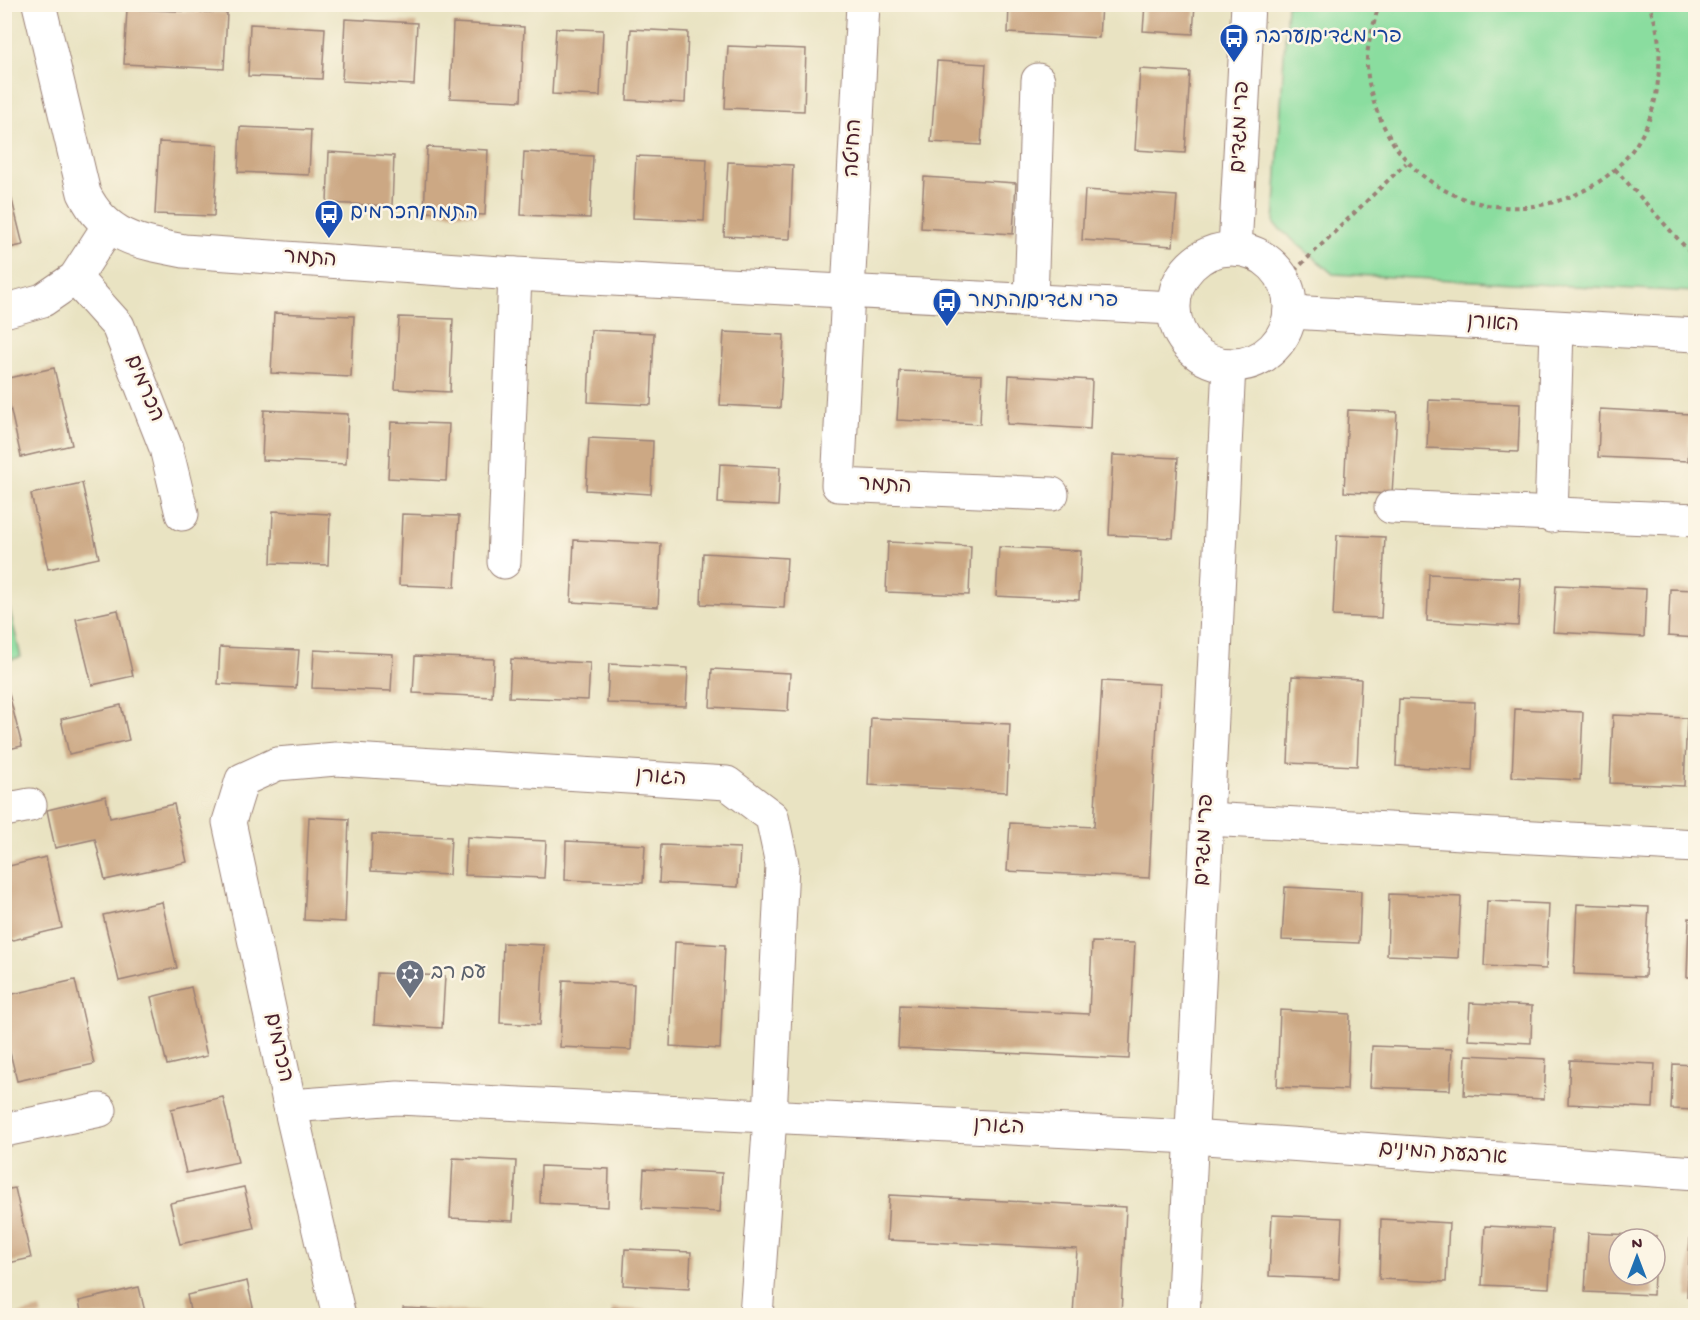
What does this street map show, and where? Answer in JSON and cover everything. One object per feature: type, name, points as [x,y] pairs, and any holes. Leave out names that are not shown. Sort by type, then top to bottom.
[{"type":"street","points":[[4,311],[43,300],[75,278],[108,227],[93,212],[84,193],[39,4]]},
{"type":"street","name":"החיטה","points":[[848,292],[863,4]]},
{"type":"street","name":"פרי מגדים","points":[[1235,249],[1248,4]]},
{"type":"street","points":[[1031,301],[1038,80]]},
{"type":"street","name":"התמר","points":[[108,227],[144,244],[184,251],[515,274],[1173,308]]},
{"type":"street","points":[[1235,249],[1264,258],[1275,268],[1287,296],[1285,329],[1276,344],[1263,356],[1246,363],[1229,365],[1204,357],[1185,341],[1177,325],[1173,308],[1176,289],[1185,273],[1199,259],[1216,251],[1235,249]]},
{"type":"street","points":[[504,562],[515,274]]},
{"type":"street","name":"הכרמים","points":[[75,278],[117,326],[166,448],[182,514]]},
{"type":"street","name":"התמר","points":[[848,292],[838,485],[1052,494]]},
{"type":"street","name":"האורן","points":[[1287,296],[1557,329],[1695,336]]},
{"type":"street","points":[[1551,516],[1557,329]]},
{"type":"street","name":"פרי מגדים","points":[[1183,1316],[1229,365]]},
{"type":"street","points":[[1391,507],[1551,516],[1695,520]]},
{"type":"street","name":"הגורן","points":[[242,780],[277,764],[336,759],[727,783],[772,817],[782,864],[770,1117],[756,1316]]},
{"type":"street","name":"הכרמים","points":[[242,780],[229,822],[290,1107],[339,1316]]},
{"type":"street","points":[[1207,819],[1695,846]]},
{"type":"street","name":"הגורן","points":[[290,1107],[398,1098],[1191,1137]]},
{"type":"street","points":[[4,1130],[100,1110]]},
{"type":"street","name":"ארבעת המינים","points":[[1191,1137],[1695,1173]]},
{"type":"path","points":[[1381,4],[1377,11],[1367,64],[1377,117],[1406,163],[1443,191],[1486,206],[1521,208],[1532,208],[1577,195],[1615,169],[1642,135],[1657,96],[1661,53],[1647,4]]},
{"type":"path","points":[[1287,296],[1406,163]]},
{"type":"path","points":[[1615,169],[1695,259]]},
{"type":"green space","points":[[1287,5],[1695,5],[1695,292],[1333,274],[1274,224]]},
{"type":"green space","points":[[4,587],[21,657],[5,661],[4,661]]},
{"type":"building","points":[[1009,4],[1101,4],[1099,38],[1008,33]]},
{"type":"building","points":[[1145,4],[1195,4],[1193,34],[1143,31]]},
{"type":"building","points":[[127,9],[227,13],[224,69],[124,64]]},
{"type":"building","points":[[345,19],[417,23],[414,85],[342,81]]},
{"type":"building","points":[[453,23],[524,27],[521,101],[450,98]]},
{"type":"building","points":[[250,24],[325,28],[322,79],[248,76]]},
{"type":"building","points":[[556,28],[603,30],[600,96],[552,94]]},
{"type":"building","points":[[631,29],[688,32],[685,103],[627,100]]},
{"type":"building","points":[[728,46],[806,49],[804,111],[725,108]]},
{"type":"building","points":[[937,61],[986,64],[981,145],[931,142]]},
{"type":"building","points":[[1140,69],[1190,72],[1185,153],[1135,150]]},
{"type":"building","points":[[240,127],[311,130],[309,175],[238,172]]},
{"type":"building","points":[[159,142],[218,145],[214,216],[155,214]]},
{"type":"building","points":[[427,147],[488,150],[485,215],[424,212]]},
{"type":"building","points":[[329,152],[394,156],[392,206],[327,203]]},
{"type":"building","points":[[524,152],[593,156],[590,218],[521,215]]},
{"type":"building","points":[[636,156],[707,159],[704,221],[633,218]]},
{"type":"building","points":[[728,162],[793,165],[790,239],[724,236]]},
{"type":"building","points":[[924,177],[1016,183],[1013,234],[921,228]]},
{"type":"building","points":[[8,184],[23,245],[4,249],[4,185]]},
{"type":"building","points":[[1085,190],[1177,196],[1173,246],[1082,240]]},
{"type":"building","points":[[274,313],[354,316],[351,377],[271,373]]},
{"type":"building","points":[[399,317],[453,319],[450,392],[395,389]]},
{"type":"building","points":[[591,330],[654,333],[651,405],[588,402]]},
{"type":"building","points":[[724,332],[784,335],[780,408],[720,405]]},
{"type":"building","points":[[54,368],[72,445],[21,457],[4,379]]},
{"type":"building","points":[[900,371],[982,375],[980,424],[897,420]]},
{"type":"building","points":[[1009,375],[1092,380],[1090,429],[1007,424]]},
{"type":"building","points":[[1429,400],[1520,404],[1518,452],[1427,448]]},
{"type":"building","points":[[1600,409],[1690,414],[1688,461],[1598,457]]},
{"type":"building","points":[[264,410],[348,414],[346,464],[262,460]]},
{"type":"building","points":[[1348,410],[1397,412],[1392,494],[1344,492]]},
{"type":"building","points":[[391,422],[449,424],[446,481],[388,478]]},
{"type":"building","points":[[589,438],[653,441],[651,494],[586,490]]},
{"type":"building","points":[[1113,455],[1178,458],[1173,538],[1109,535]]},
{"type":"building","points":[[720,464],[780,467],[778,506],[718,503]]},
{"type":"building","points":[[82,483],[99,558],[48,569],[31,494]]},
{"type":"building","points":[[273,511],[330,514],[328,565],[271,563]]},
{"type":"building","points":[[402,514],[459,516],[455,587],[399,585]]},
{"type":"building","points":[[1337,535],[1385,537],[1381,618],[1333,616]]},
{"type":"building","points":[[574,540],[661,544],[658,607],[571,602]]},
{"type":"building","points":[[888,542],[971,546],[969,595],[886,592]]},
{"type":"building","points":[[999,547],[1081,551],[1079,600],[996,596]]},
{"type":"building","points":[[703,553],[787,558],[784,608],[701,604]]},
{"type":"building","points":[[1429,574],[1520,578],[1518,626],[1427,621]]},
{"type":"building","points":[[1556,585],[1646,589],[1644,637],[1553,632]]},
{"type":"building","points":[[1670,589],[1696,590],[1696,638],[1668,636]]},
{"type":"building","points":[[118,610],[133,676],[92,685],[76,619]]},
{"type":"building","points":[[220,647],[299,650],[296,688],[218,684]]},
{"type":"building","points":[[314,650],[393,654],[391,691],[312,688]]},
{"type":"building","points":[[415,656],[494,659],[492,697],[413,693]]},
{"type":"building","points":[[511,659],[590,663],[588,700],[509,697]]},
{"type":"building","points":[[609,664],[688,668],[686,706],[607,703]]},
{"type":"building","points":[[712,669],[790,673],[788,711],[710,707]]},
{"type":"building","points":[[4,674],[22,746],[4,750]]},
{"type":"building","points":[[1292,676],[1361,679],[1357,766],[1288,763]]},
{"type":"building","points":[[1102,681],[1159,684],[1149,878],[1007,871],[1010,823],[1094,827]]},
{"type":"building","points":[[1399,699],[1475,702],[1472,770],[1396,766]]},
{"type":"building","points":[[121,705],[129,740],[69,754],[61,719]]},
{"type":"building","points":[[1515,709],[1583,712],[1580,780],[1512,777]]},
{"type":"building","points":[[1613,715],[1687,718],[1684,786],[1610,783]]},
{"type":"building","points":[[871,718],[1010,724],[1007,792],[868,785]]},
{"type":"building","points":[[106,796],[110,818],[174,804],[187,862],[105,880],[95,839],[55,848],[47,810]]},
{"type":"building","points":[[309,817],[349,819],[345,922],[304,920]]},
{"type":"building","points":[[372,834],[451,837],[449,875],[371,871]]},
{"type":"building","points":[[467,837],[546,841],[544,878],[465,875]]},
{"type":"building","points":[[566,841],[645,845],[643,883],[565,880]]},
{"type":"building","points":[[661,845],[740,848],[738,887],[659,883]]},
{"type":"building","points":[[46,857],[62,928],[5,942],[5,867]]},
{"type":"building","points":[[1285,887],[1361,891],[1359,943],[1282,940]]},
{"type":"building","points":[[1389,894],[1461,897],[1458,958],[1387,955]]},
{"type":"building","points":[[1487,901],[1549,904],[1546,969],[1484,966]]},
{"type":"building","points":[[162,902],[177,968],[119,981],[103,915]]},
{"type":"building","points":[[1577,904],[1649,907],[1645,977],[1574,974]]},
{"type":"building","points":[[1689,918],[1696,919],[1696,977],[1687,977]]},
{"type":"building","points":[[675,942],[725,945],[720,1049],[670,1046]]},
{"type":"building","points":[[1092,942],[1135,943],[1129,1059],[898,1048],[900,1005],[1089,1014]]},
{"type":"building","points":[[503,943],[544,945],[540,1025],[500,1023]]},
{"type":"building","name":"עם רב","points":[[377,973],[445,976],[442,1028],[374,1024]]},
{"type":"building","points":[[75,980],[94,1064],[17,1081],[4,1028],[4,996]]},
{"type":"building","points":[[563,980],[634,984],[631,1050],[560,1047]]},
{"type":"building","points":[[191,987],[207,1056],[167,1065],[151,997]]},
{"type":"building","points":[[1470,1003],[1532,1006],[1531,1043],[1468,1040]]},
{"type":"building","points":[[1280,1010],[1350,1014],[1347,1090],[1277,1087]]},
{"type":"building","points":[[1372,1046],[1452,1049],[1450,1090],[1370,1087]]},
{"type":"building","points":[[1466,1055],[1546,1059],[1544,1099],[1464,1095]]},
{"type":"building","points":[[1570,1060],[1655,1064],[1653,1108],[1568,1104]]},
{"type":"building","points":[[1673,1064],[1696,1065],[1696,1110],[1671,1109]]},
{"type":"building","points":[[223,1097],[238,1162],[186,1173],[171,1109]]},
{"type":"building","points":[[453,1158],[516,1161],[513,1221],[450,1218]]},
{"type":"building","points":[[541,1166],[609,1169],[608,1207],[540,1203]]},
{"type":"building","points":[[644,1169],[722,1173],[720,1212],[642,1208]]},
{"type":"building","points":[[244,1187],[254,1228],[180,1244],[170,1203]]},
{"type":"building","points":[[15,1188],[31,1258],[4,1264],[4,1190]]},
{"type":"building","points":[[889,1195],[1126,1207],[1121,1316],[1073,1316],[1077,1249],[887,1240]]},
{"type":"building","points":[[1272,1215],[1342,1218],[1339,1279],[1269,1276]]},
{"type":"building","points":[[1381,1219],[1449,1223],[1446,1282],[1379,1279]]},
{"type":"building","points":[[1485,1226],[1552,1229],[1549,1288],[1482,1285]]},
{"type":"building","points":[[1588,1233],[1607,1234],[1607,1287],[1653,1287],[1653,1295],[1585,1292]]},
{"type":"building","points":[[1690,1238],[1696,1238],[1696,1297],[1687,1297]]},
{"type":"building","points":[[625,1249],[691,1252],[689,1289],[623,1285]]},
{"type":"building","points":[[247,1281],[255,1316],[191,1316],[187,1295]]},
{"type":"building","points":[[139,1287],[146,1316],[82,1316],[79,1301]]},
{"type":"building","points":[[403,1308],[505,1313],[505,1316],[402,1316]]},
{"type":"building","points":[[612,1308],[652,1310],[652,1316],[612,1316]]},
{"type":"building","points":[[40,1309],[42,1316],[15,1315]]},
{"type":"place","name":"פרי מגדים/ערבה","points":[[1234,64]]},
{"type":"place","name":"התמר/הכרמים","points":[[329,240]]},
{"type":"place","name":"פרי מגדים/התמר","points":[[947,328]]},
{"type":"place","name":"עם רב","points":[[410,1000]]}]
